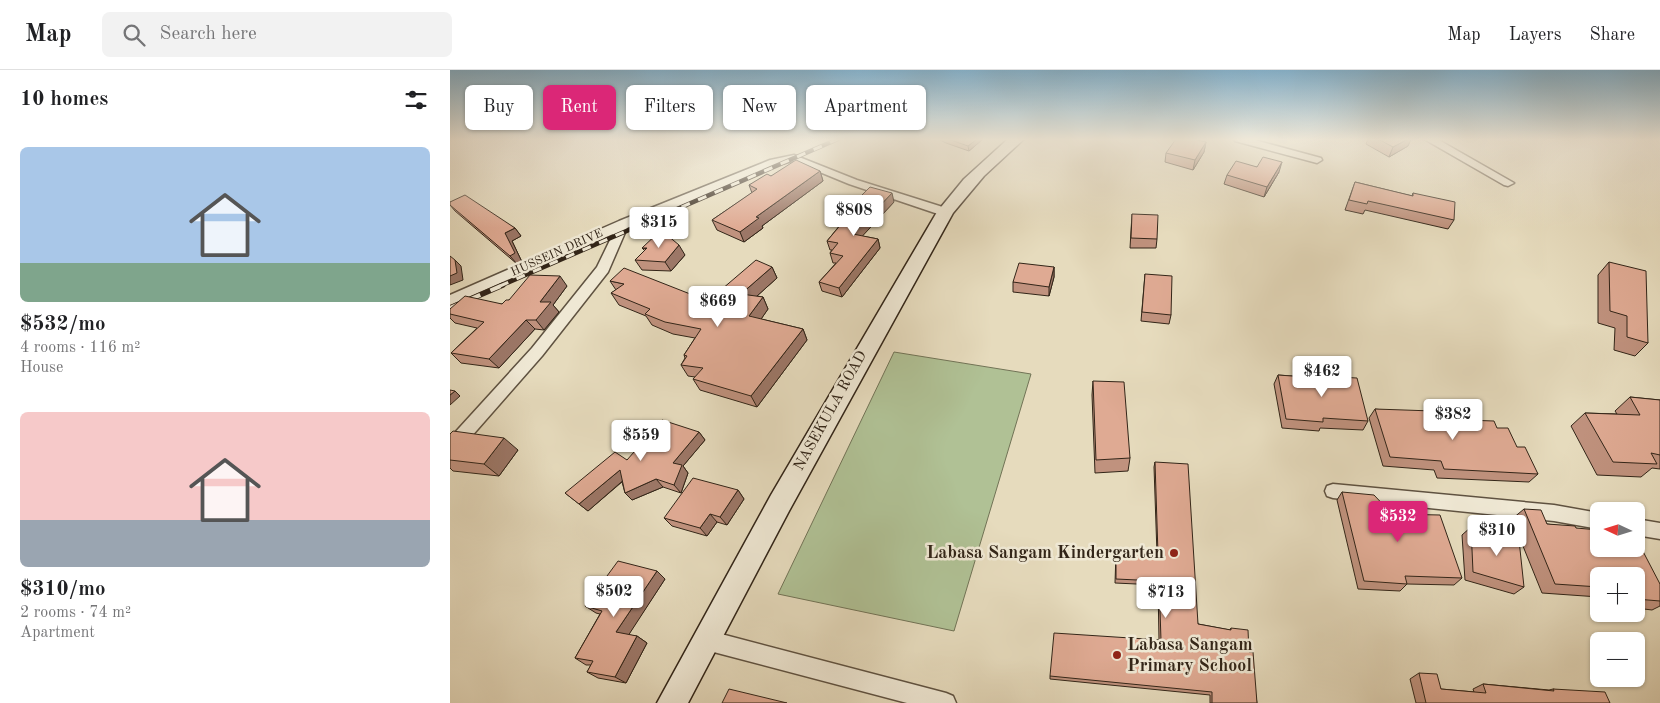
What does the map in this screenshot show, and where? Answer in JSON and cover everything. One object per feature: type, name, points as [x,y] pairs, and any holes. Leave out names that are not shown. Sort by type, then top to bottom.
[{"type":"main road","name":"NASEKULA ROAD","points":[[672,703],[869,343],[945,212],[960,190],[982,169]]},
{"type":"street","name":"HUSSEIN DRIVE","points":[[450,300],[623,224],[758,169]]},
{"type":"street","name":"HUSSEIN DRIVE","points":[[820,169],[853,182],[945,212]]},
{"type":"street","points":[[1482,169],[1508,183]]},
{"type":"street","points":[[450,449],[537,352],[603,269],[623,224]]},
{"type":"street","points":[[1333,490],[1554,513],[1590,519]]},
{"type":"street","points":[[1645,528],[1660,531]]},
{"type":"street","points":[[706,640],[946,703]]},
{"type":"green space","points":[[894,352],[1031,374],[954,631],[778,594]]},
{"type":"building","points":[[783,169],[815,169],[820,171],[756,217],[759,218],[740,232],[712,220],[757,189],[749,185],[767,174],[771,176]]},
{"type":"building","points":[[1231,169],[1278,169],[1267,187],[1227,175]]},
{"type":"building","points":[[1355,182],[1413,196],[1413,193],[1455,202],[1454,220],[1368,201],[1367,204],[1349,200]]},
{"type":"building","points":[[870,187],[892,193],[853,234],[878,239],[839,288],[819,282],[843,256],[830,253],[838,243],[827,241],[853,210],[848,209]]},
{"type":"building","points":[[465,195],[515,228],[505,233],[515,253],[510,256],[450,205],[450,202]]},
{"type":"building","points":[[1132,214],[1158,215],[1157,239],[1131,238]]},
{"type":"building","points":[[661,230],[679,245],[665,262],[635,260],[647,248],[642,248]]},
{"type":"building","points":[[450,256],[455,260],[457,273],[450,276]]},
{"type":"building","points":[[756,260],[772,267],[741,294],[763,297],[749,316],[803,329],[751,396],[693,379],[703,368],[681,365],[687,356],[684,355],[701,329],[665,322],[645,314],[650,309],[611,293],[624,284],[610,281],[624,268],[708,301]]},
{"type":"building","points":[[1609,262],[1646,271],[1648,343],[1627,337],[1627,316],[1610,311]]},
{"type":"building","points":[[1019,263],[1054,267],[1049,287],[1013,282]]},
{"type":"building","points":[[1145,274],[1172,276],[1171,315],[1142,312]]},
{"type":"building","points":[[530,275],[560,276],[540,302],[551,302],[536,320],[526,320],[489,359],[451,353],[484,322],[450,314],[450,309],[465,296],[502,304],[509,300]]},
{"type":"building","points":[[1278,375],[1357,378],[1368,421],[1323,418],[1323,422],[1286,419]]},
{"type":"building","points":[[1093,381],[1124,382],[1130,458],[1096,460]]},
{"type":"building","points":[[1630,397],[1660,400],[1660,455],[1651,453],[1657,464],[1613,462],[1585,413],[1640,415]]},
{"type":"building","points":[[1375,409],[1462,412],[1465,420],[1494,421],[1497,428],[1508,428],[1517,447],[1525,447],[1538,474],[1444,469],[1441,461],[1390,457]]},
{"type":"building","points":[[662,420],[699,432],[673,463],[682,465],[674,485],[656,479],[625,493],[620,470],[579,504],[565,493],[615,452],[627,460]]},
{"type":"building","points":[[453,431],[504,438],[484,464],[450,460],[450,434]]},
{"type":"building","name":"Labasa Sangam Kindergarten","points":[[1155,462],[1188,464],[1198,624],[1231,630],[1231,628],[1248,630],[1249,652],[1253,652],[1257,703],[1212,703],[1212,692],[1050,676],[1054,633],[1161,640],[1159,581],[1116,579],[1116,552],[1158,554]]},
{"type":"building","points":[[693,478],[738,490],[720,517],[710,514],[700,528],[664,518]]},
{"type":"building","points":[[1342,492],[1374,495],[1392,514],[1440,515],[1462,578],[1405,576],[1407,584],[1364,581]]},
{"type":"building","points":[[1524,509],[1541,510],[1547,524],[1590,529],[1590,558],[1645,558],[1645,555],[1660,584],[1660,601],[1645,600],[1645,567],[1590,567],[1590,586],[1555,584]]},
{"type":"building","points":[[1471,527],[1519,540],[1524,587],[1473,572]]},
{"type":"building","points":[[618,561],[657,571],[616,632],[637,636],[615,677],[587,672],[593,661],[575,658],[602,611],[585,606]]},
{"type":"building","points":[[1419,673],[1437,674],[1441,689],[1486,693],[1483,684],[1554,691],[1553,689],[1605,692],[1610,703],[1426,703]]},
{"type":"building","points":[[729,689],[787,703],[722,703]]},
{"type":"railway","points":[[500,286],[770,169]]},
{"type":"railway","points":[[450,308],[503,285]]},
{"type":"place","name":"Labasa Sangam Kindergarten","points":[[1174,553]]},
{"type":"place","name":"Labasa Sangam Primary School","points":[[1117,655]]}]
